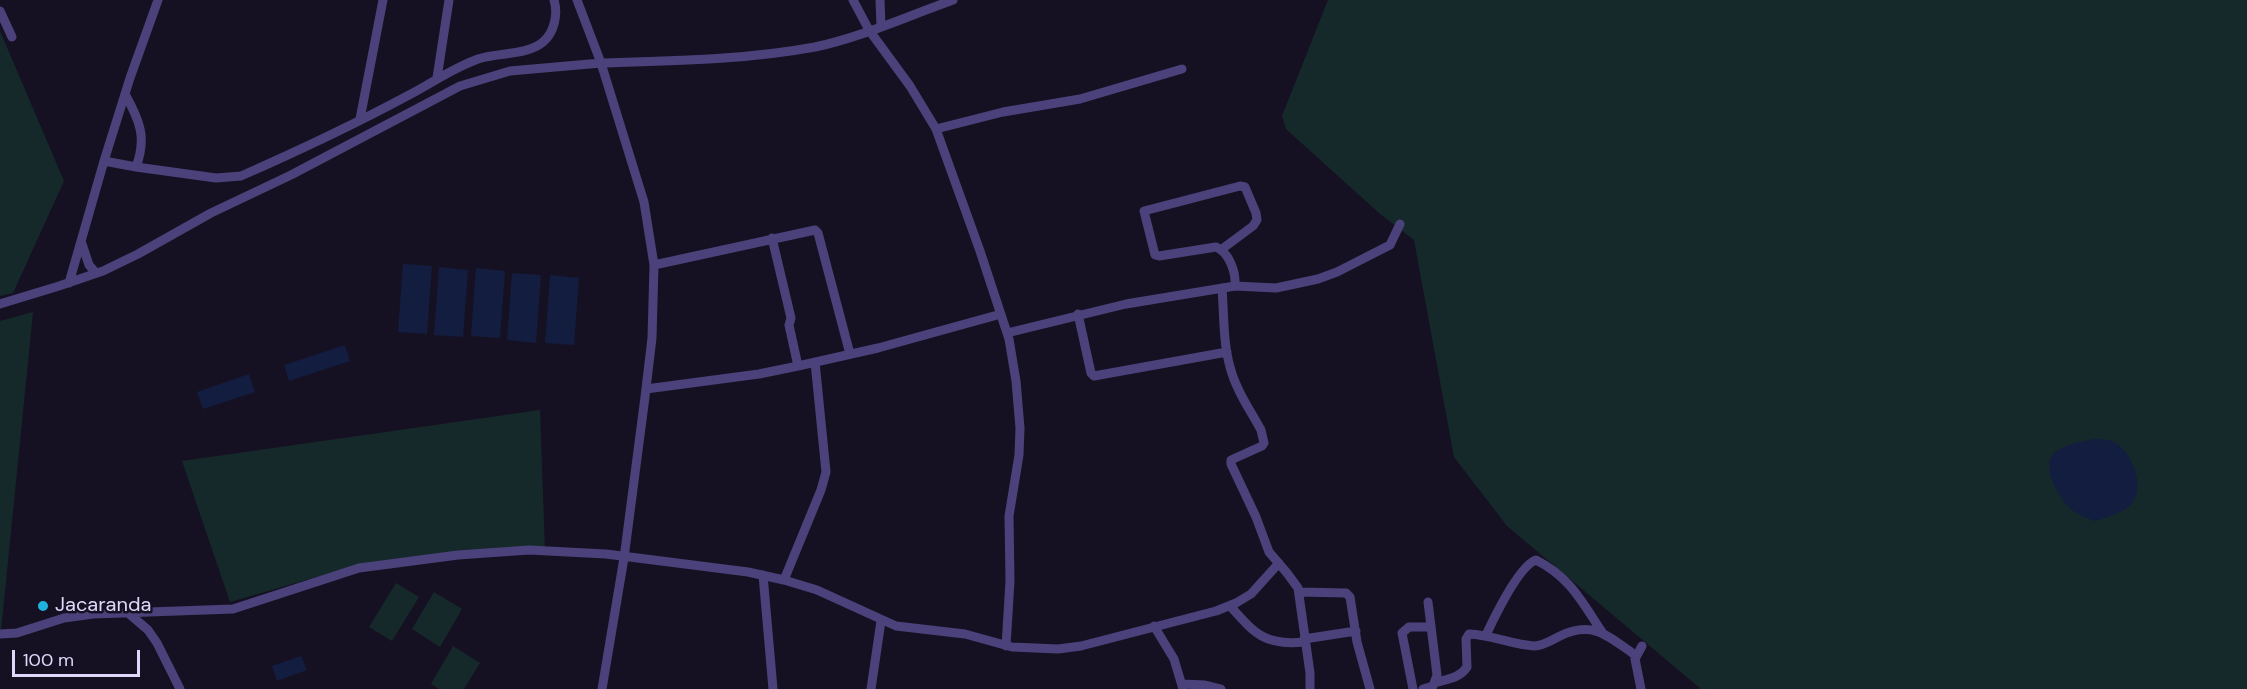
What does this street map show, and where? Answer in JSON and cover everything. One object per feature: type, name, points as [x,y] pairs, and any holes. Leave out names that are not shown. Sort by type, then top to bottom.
[{"type":"street","points":[[69,283],[104,160],[158,0]]},
{"type":"street","points":[[360,119],[383,0]]},
{"type":"street","points":[[437,78],[448,0]]},
{"type":"street","points":[[104,160],[136,167],[216,178],[241,176],[360,119],[437,78],[480,59],[523,51],[540,44],[546,40],[552,30],[556,8],[554,0]]},
{"type":"street","points":[[577,0],[601,63],[644,202],[654,265],[652,338],[646,389],[624,558],[602,689]]},
{"type":"street","points":[[853,0],[869,30],[910,86],[936,129],[1007,333],[1016,381],[1020,428],[1019,455],[1009,516],[1010,581],[1006,646]]},
{"type":"street","points":[[880,0],[881,26]]},
{"type":"street","points":[[0,304],[96,273],[166,240],[211,213],[291,175],[460,86],[510,71],[601,63],[717,59],[815,47],[953,0]]},
{"type":"street","points":[[0,11],[12,37]]},
{"type":"street","points":[[936,129],[1003,112],[1080,99],[1182,69]]},
{"type":"street","points":[[125,94],[138,118],[143,141],[136,167]]},
{"type":"street","points":[[1222,249],[1253,226],[1257,220],[1245,187],[1240,186],[1176,201],[1144,211],[1155,255],[1216,247],[1222,249],[1236,275],[1235,286]]},
{"type":"street","points":[[1007,333],[1126,304],[1235,286],[1276,288],[1331,275],[1390,245],[1400,224]]},
{"type":"street","points":[[654,265],[810,230],[818,233],[850,354]]},
{"type":"street","points":[[772,238],[791,318],[789,325],[798,366]]},
{"type":"street","points":[[81,241],[89,265],[96,273]]},
{"type":"street","points":[[1222,288],[1227,352],[1235,383],[1261,430],[1263,443],[1262,446],[1231,460],[1231,464],[1256,517],[1269,552],[1294,581],[1299,592],[1310,673],[1310,689]]},
{"type":"street","points":[[646,389],[759,374],[815,363],[1001,314]]},
{"type":"street","points":[[1078,314],[1091,373],[1094,376],[1227,352]]},
{"type":"street","points":[[784,580],[821,490],[826,472],[815,363]]},
{"type":"street","points":[[0,634],[17,633],[64,618],[127,612],[233,609],[359,568],[458,555],[529,550],[606,554],[763,575],[784,580],[849,604],[881,621],[896,626],[965,634],[1006,646],[1058,649],[1081,646],[1230,606],[1251,594],[1279,563]]},
{"type":"street","points":[[1486,635],[1526,566],[1536,560],[1554,569],[1570,583],[1602,632]]},
{"type":"street","points":[[763,575],[773,689]]},
{"type":"street","points":[[1299,592],[1346,593],[1350,597],[1370,689]]},
{"type":"street","points":[[1428,602],[1437,675],[1435,683]]},
{"type":"street","points":[[1230,606],[1246,624],[1271,641],[1283,644],[1356,631]]},
{"type":"street","points":[[127,612],[148,630],[157,643],[180,689]]},
{"type":"street","points":[[871,689],[881,621]]},
{"type":"street","points":[[1154,626],[1174,659],[1183,686],[1205,685],[1221,689]]},
{"type":"street","points":[[1413,689],[1402,633],[1409,627],[1431,627]]},
{"type":"street","points":[[1425,689],[1465,671],[1467,636],[1486,635],[1535,646],[1577,629],[1586,628],[1602,632],[1635,655]]},
{"type":"street","points":[[1641,689],[1635,655],[1642,646]]},
{"type":"green space","points":[[1328,0],[2247,0],[2247,689],[1701,689],[1507,526],[1454,457],[1414,240],[1379,213],[1286,129],[1282,116]]},
{"type":"green space","points":[[0,31],[64,181],[13,293],[0,296]]},
{"type":"green space","points":[[33,312],[1,631],[0,631],[0,321]]},
{"type":"green space","points":[[540,410],[545,551],[355,566],[230,602],[182,461]]},
{"type":"green space","points":[[396,583],[419,597],[392,641],[369,627]]},
{"type":"green space","points":[[434,592],[462,609],[440,647],[412,629]]},
{"type":"green space","points":[[453,646],[480,663],[464,689],[439,689],[431,684]]},
{"type":"water","points":[[403,264],[432,266],[427,334],[398,332]]},
{"type":"water","points":[[439,267],[468,270],[463,337],[434,335]]},
{"type":"water","points":[[476,268],[505,271],[500,338],[471,336]]},
{"type":"water","points":[[512,273],[541,275],[536,343],[507,340]]},
{"type":"water","points":[[550,275],[579,278],[574,345],[545,343]]},
{"type":"water","points":[[345,345],[350,361],[289,381],[284,365]]},
{"type":"water","points":[[249,374],[255,392],[203,409],[197,392]]},
{"type":"water","points":[[2094,439],[2112,441],[2123,449],[2135,471],[2137,488],[2136,496],[2129,506],[2115,514],[2094,521],[2066,504],[2052,479],[2049,464],[2054,453],[2063,447]]},
{"type":"water","points":[[301,656],[307,670],[277,681],[272,666]]},
{"type":"place","name":"Jacaranda","points":[[43,606]]}]
